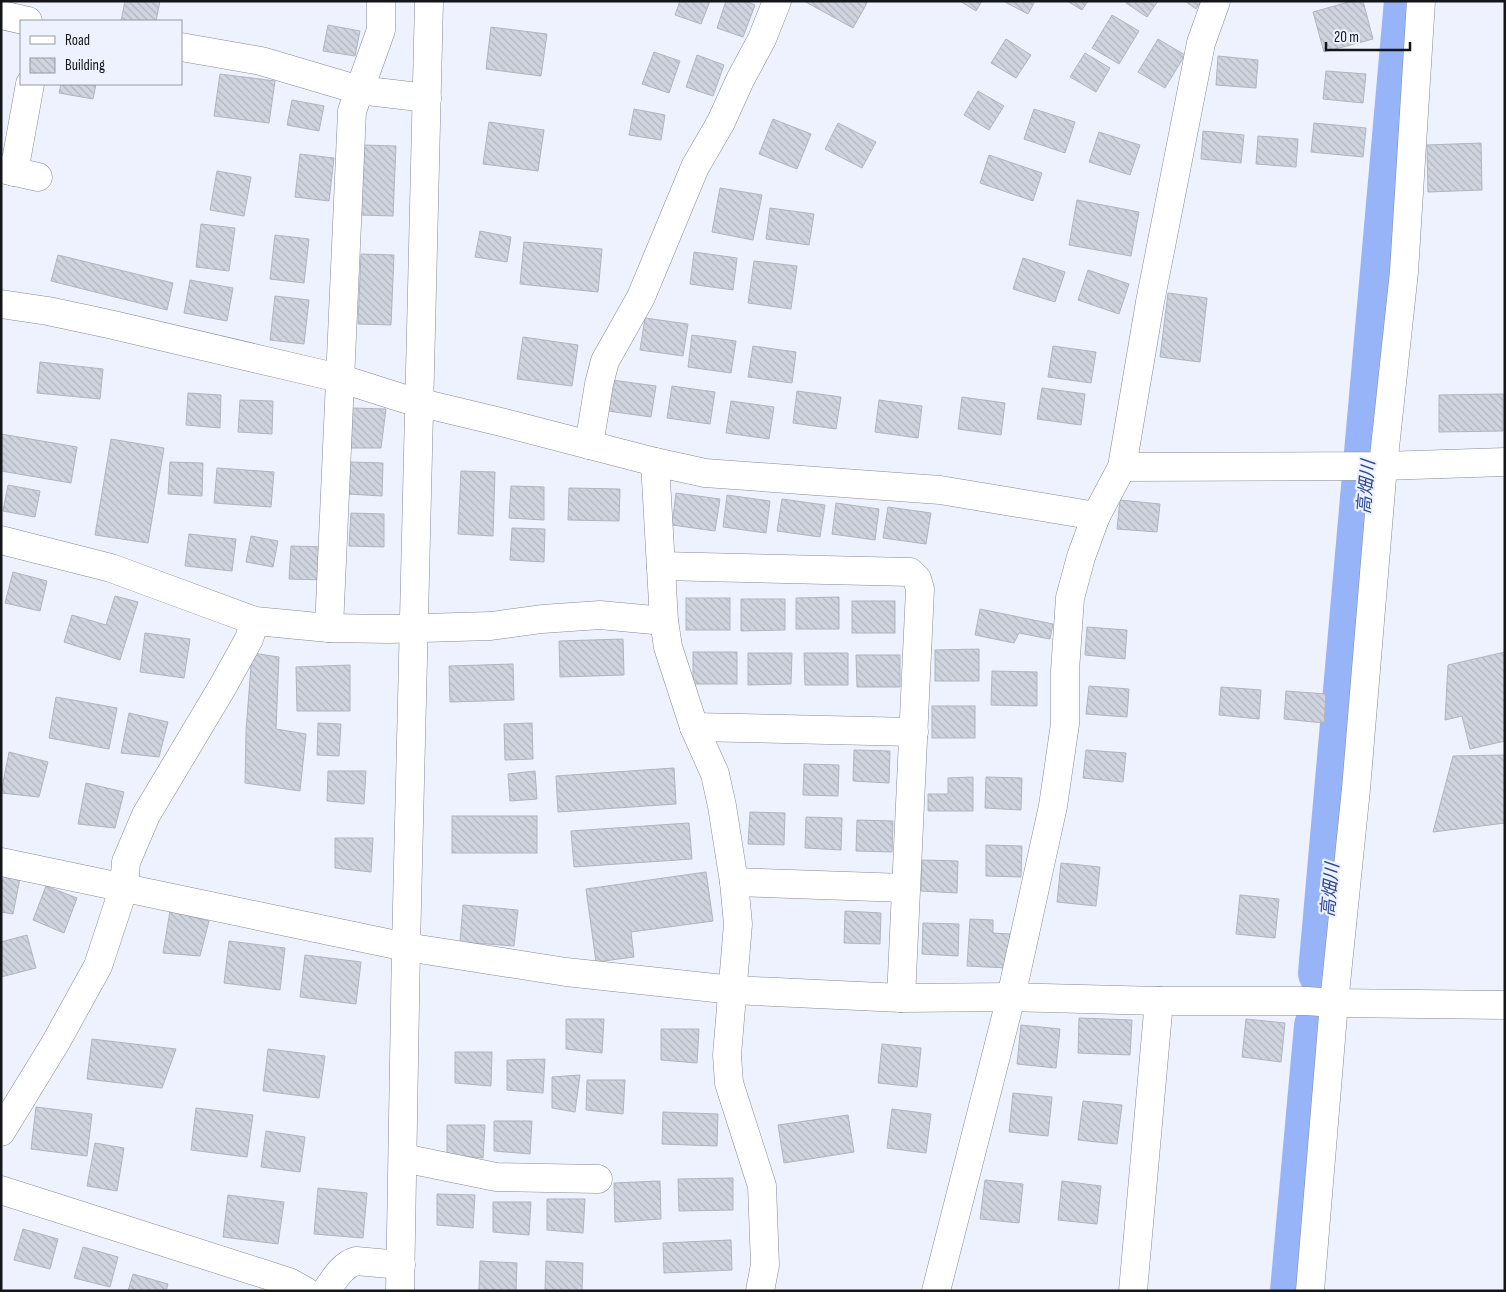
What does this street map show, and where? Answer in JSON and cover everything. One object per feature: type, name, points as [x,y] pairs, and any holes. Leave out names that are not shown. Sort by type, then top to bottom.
[{"type":"street","points":[[329,628],[352,111],[381,30],[381,1]]},
{"type":"street","points":[[326,1291],[341,1270],[349,1263],[356,1261],[400,1278],[406,947],[421,403],[429,1]]},
{"type":"street","points":[[589,445],[599,384],[605,361],[641,297],[695,167],[721,122],[740,80],[762,39],[777,1]]},
{"type":"street","points":[[936,1291],[1011,997],[1053,806],[1065,724],[1065,671],[1070,598],[1081,557],[1096,516],[1122,468],[1150,302],[1201,43],[1216,1]]},
{"type":"street","points":[[1310,1291],[1334,1003],[1356,789],[1374,465],[1404,272],[1421,1]]},
{"type":"street","points":[[1,15],[24,20]]},
{"type":"street","points":[[182,47],[261,61],[360,90],[427,98]]},
{"type":"street","points":[[18,172],[30,85]]},
{"type":"street","points":[[1,304],[48,311],[109,324],[339,378],[421,403],[705,473],[940,490],[1096,516]]},
{"type":"street","points":[[655,462],[660,566],[668,646],[694,727],[715,774],[734,882],[738,924],[727,1055],[729,1083],[762,1186],[766,1265],[760,1291]]},
{"type":"street","points":[[1122,468],[1505,462]]},
{"type":"street","points":[[1,540],[111,568],[255,621],[329,628],[415,629],[491,626],[542,619],[600,615],[664,621]]},
{"type":"street","points":[[660,566],[910,572],[917,579],[920,589],[901,998]]},
{"type":"street","points":[[1,1132],[56,1042],[98,966],[124,887],[126,862],[146,816],[223,686],[249,639],[255,621]]},
{"type":"street","points":[[694,727],[914,732]]},
{"type":"street","points":[[1,862],[406,947],[566,972],[732,990],[901,998],[1011,997],[1159,1001],[1307,1001],[1505,1005]]},
{"type":"street","points":[[734,882],[905,888]]},
{"type":"street","points":[[1133,1291],[1159,1001]]},
{"type":"street","points":[[403,1158],[496,1177],[598,1179]]},
{"type":"street","points":[[1,1190],[289,1282],[305,1291]]},
{"type":"building","points":[[125,1],[160,1],[156,20],[121,20]]},
{"type":"building","points":[[680,1],[710,1],[701,24],[675,15]]},
{"type":"building","points":[[726,1],[745,1],[755,5],[743,37],[717,28]]},
{"type":"building","points":[[804,1],[865,1],[867,3],[853,28]]},
{"type":"building","points":[[960,1],[982,1],[976,11]]},
{"type":"building","points":[[1003,1],[1035,1],[1028,14]]},
{"type":"building","points":[[1067,1],[1088,1],[1082,10]]},
{"type":"building","points":[[1127,1],[1158,1],[1147,17],[1126,3]]},
{"type":"building","points":[[1185,1],[1201,1],[1196,9]]},
{"type":"building","points":[[1352,1],[1363,1],[1373,39],[1324,52],[1313,12]]},
{"type":"building","points":[[1112,15],[1139,31],[1119,64],[1092,48]]},
{"type":"building","points":[[328,25],[360,31],[355,56],[323,51]]},
{"type":"building","points":[[491,27],[547,34],[541,76],[486,69]]},
{"type":"building","points":[[1006,39],[1031,55],[1016,78],[991,63]]},
{"type":"building","points":[[1158,39],[1185,55],[1165,88],[1138,72]]},
{"type":"building","points":[[654,52],[680,61],[669,93],[642,84]]},
{"type":"building","points":[[1085,53],[1110,68],[1096,92],[1070,77]]},
{"type":"building","points":[[697,55],[724,65],[713,96],[686,87]]},
{"type":"building","points":[[1218,56],[1258,60],[1256,88],[1216,85]]},
{"type":"building","points":[[1326,71],[1366,74],[1363,103],[1323,99]]},
{"type":"building","points":[[220,74],[275,81],[269,123],[214,116]]},
{"type":"building","points":[[61,85],[96,85],[93,99],[59,93]]},
{"type":"building","points":[[978,91],[1004,106],[989,130],[964,115]]},
{"type":"building","points":[[292,100],[324,106],[319,131],[287,125]]},
{"type":"building","points":[[634,109],[665,115],[661,140],[629,135]]},
{"type":"building","points":[[1034,109],[1075,122],[1065,153],[1024,139]]},
{"type":"building","points":[[773,119],[811,134],[797,169],[759,154]]},
{"type":"building","points":[[489,122],[544,130],[538,171],[483,164]]},
{"type":"building","points":[[838,123],[876,142],[862,168],[825,149]]},
{"type":"building","points":[[1314,123],[1366,128],[1363,157],[1311,152]]},
{"type":"building","points":[[1203,131],[1244,135],[1241,163],[1201,159]]},
{"type":"building","points":[[1099,132],[1140,145],[1130,175],[1089,162]]},
{"type":"building","points":[[1258,136],[1298,139],[1296,167],[1256,164]]},
{"type":"building","points":[[1481,143],[1482,190],[1428,192],[1427,145]]},
{"type":"building","points":[[363,145],[396,146],[393,216],[360,215]]},
{"type":"building","points":[[300,154],[334,158],[329,201],[295,197]]},
{"type":"building","points":[[989,155],[1042,173],[1033,201],[980,183]]},
{"type":"building","points":[[217,171],[251,177],[244,216],[210,210]]},
{"type":"building","points":[[720,188],[762,195],[753,240],[712,232]]},
{"type":"building","points":[[1077,200],[1139,212],[1131,256],[1069,245]]},
{"type":"building","points":[[770,208],[814,214],[809,245],[766,239]]},
{"type":"building","points":[[201,224],[235,228],[229,271],[196,267]]},
{"type":"building","points":[[480,231],[511,237],[507,262],[475,257]]},
{"type":"building","points":[[275,235],[309,239],[304,283],[270,279]]},
{"type":"building","points":[[524,242],[602,249],[598,292],[520,284]]},
{"type":"building","points":[[694,252],[737,258],[733,290],[690,284]]},
{"type":"building","points":[[361,254],[394,255],[391,325],[358,324]]},
{"type":"building","points":[[58,255],[173,283],[167,310],[51,281]]},
{"type":"building","points":[[1023,258],[1065,272],[1055,302],[1013,289]]},
{"type":"building","points":[[754,261],[797,266],[791,309],[748,303]]},
{"type":"building","points":[[1088,270],[1129,284],[1119,314],[1078,300]]},
{"type":"building","points":[[190,280],[233,288],[227,321],[184,313]]},
{"type":"building","points":[[1168,293],[1207,298],[1200,362],[1160,357]]},
{"type":"building","points":[[275,296],[309,300],[304,344],[270,340]]},
{"type":"building","points":[[645,318],[688,324],[683,356],[640,350]]},
{"type":"building","points":[[692,335],[736,341],[731,373],[688,367]]},
{"type":"building","points":[[523,337],[578,345],[572,386],[517,379]]},
{"type":"building","points":[[753,346],[796,352],[792,383],[748,377]]},
{"type":"building","points":[[1053,346],[1096,352],[1091,383],[1048,377]]},
{"type":"building","points":[[40,362],[103,369],[100,399],[37,393]]},
{"type":"building","points":[[612,380],[656,386],[651,417],[608,411]]},
{"type":"building","points":[[672,386],[715,392],[710,424],[667,418]]},
{"type":"building","points":[[1042,388],[1085,394],[1081,425],[1037,419]]},
{"type":"building","points":[[797,391],[841,397],[836,429],[793,423]]},
{"type":"building","points":[[188,393],[221,395],[220,428],[186,425]]},
{"type":"building","points":[[1503,394],[1503,431],[1439,432],[1439,395]]},
{"type":"building","points":[[962,397],[1005,403],[1001,435],[958,429]]},
{"type":"building","points":[[240,400],[273,401],[272,434],[238,432]]},
{"type":"building","points":[[879,400],[922,406],[918,438],[875,432]]},
{"type":"building","points":[[731,401],[774,407],[769,439],[726,433]]},
{"type":"building","points":[[352,408],[386,409],[381,448],[351,448]]},
{"type":"building","points":[[1,434],[77,447],[71,483],[1,471]]},
{"type":"building","points":[[111,439],[164,448],[148,543],[95,535]]},
{"type":"building","points":[[170,462],[203,463],[202,496],[168,494]]},
{"type":"building","points":[[350,462],[383,463],[382,496],[348,494]]},
{"type":"building","points":[[217,468],[274,472],[271,507],[214,503]]},
{"type":"building","points":[[461,471],[495,472],[493,536],[458,534]]},
{"type":"building","points":[[8,485],[40,491],[35,517],[3,511]]},
{"type":"building","points":[[511,486],[544,487],[544,520],[509,518]]},
{"type":"building","points":[[569,488],[620,489],[619,521],[568,520]]},
{"type":"building","points":[[676,493],[720,499],[715,531],[672,525]]},
{"type":"building","points":[[727,495],[770,501],[766,533],[723,527]]},
{"type":"building","points":[[782,499],[825,505],[820,537],[777,531]]},
{"type":"building","points":[[1120,500],[1160,504],[1157,532],[1117,529]]},
{"type":"building","points":[[836,503],[879,509],[875,540],[832,534]]},
{"type":"building","points":[[888,507],[931,513],[926,544],[883,538]]},
{"type":"building","points":[[351,513],[384,514],[384,547],[349,546]]},
{"type":"building","points":[[512,528],[545,529],[544,562],[510,560]]},
{"type":"building","points":[[189,534],[236,539],[232,571],[185,566]]},
{"type":"building","points":[[251,536],[278,541],[273,567],[246,562]]},
{"type":"building","points":[[291,546],[325,547],[324,580],[289,579]]},
{"type":"building","points":[[13,572],[47,581],[40,611],[5,603]]},
{"type":"building","points":[[115,596],[138,602],[120,660],[64,642],[72,615],[106,625]]},
{"type":"building","points":[[839,597],[839,629],[796,629],[796,598]]},
{"type":"building","points":[[686,598],[730,598],[730,630],[686,630]]},
{"type":"building","points":[[741,599],[785,599],[785,630],[741,631]]},
{"type":"building","points":[[852,601],[895,601],[895,633],[852,633]]},
{"type":"building","points":[[980,609],[1053,624],[1050,639],[1019,633],[1014,643],[975,635]]},
{"type":"building","points":[[1087,627],[1127,630],[1125,659],[1085,655]]},
{"type":"building","points":[[145,633],[190,639],[184,678],[140,672]]},
{"type":"building","points":[[623,639],[624,675],[560,677],[559,641]]},
{"type":"building","points":[[979,649],[979,681],[935,681],[935,650]]},
{"type":"building","points":[[693,652],[737,652],[737,684],[693,684]]},
{"type":"building","points":[[1505,652],[1505,741],[1470,749],[1462,716],[1445,720],[1448,665]]},
{"type":"building","points":[[252,653],[279,657],[276,729],[306,734],[300,791],[245,783],[246,731]]},
{"type":"building","points":[[748,653],[792,653],[791,684],[748,685]]},
{"type":"building","points":[[804,653],[848,653],[848,685],[805,685]]},
{"type":"building","points":[[856,655],[900,655],[900,687],[857,687]]},
{"type":"building","points":[[513,664],[514,700],[450,702],[449,666]]},
{"type":"building","points":[[350,665],[350,711],[297,711],[296,667]]},
{"type":"building","points":[[992,671],[1037,672],[1037,706],[991,705]]},
{"type":"building","points":[[1089,686],[1129,689],[1127,717],[1086,714]]},
{"type":"building","points":[[1221,687],[1261,690],[1259,719],[1219,715]]},
{"type":"building","points":[[1286,691],[1326,694],[1324,723],[1284,719]]},
{"type":"building","points":[[56,697],[117,708],[109,749],[49,738]]},
{"type":"building","points":[[932,706],[975,706],[975,738],[932,738]]},
{"type":"building","points":[[129,713],[168,722],[159,757],[121,753]]},
{"type":"building","points":[[318,723],[341,724],[339,756],[317,755]]},
{"type":"building","points":[[532,723],[533,759],[505,760],[504,724]]},
{"type":"building","points":[[854,750],[890,751],[889,783],[853,781]]},
{"type":"building","points":[[1086,750],[1126,753],[1123,782],[1083,778]]},
{"type":"building","points":[[9,752],[48,762],[39,797],[1,793]]},
{"type":"building","points":[[1505,755],[1505,823],[1433,832],[1453,756]]},
{"type":"building","points":[[804,764],[839,765],[838,796],[803,795]]},
{"type":"building","points":[[674,768],[676,804],[558,812],[556,776]]},
{"type":"building","points":[[328,771],[366,771],[364,804],[327,801]]},
{"type":"building","points":[[535,771],[537,799],[510,801],[508,774]]},
{"type":"building","points":[[973,777],[973,811],[928,811],[928,794],[948,794],[948,778]]},
{"type":"building","points":[[986,777],[1022,778],[1021,810],[985,808]]},
{"type":"building","points":[[86,783],[124,792],[115,828],[78,824]]},
{"type":"building","points":[[750,812],[785,813],[784,845],[748,844]]},
{"type":"building","points":[[452,816],[537,816],[537,853],[452,853]]},
{"type":"building","points":[[806,817],[842,818],[841,850],[805,848]]},
{"type":"building","points":[[857,820],[893,821],[892,852],[856,851]]},
{"type":"building","points":[[689,823],[692,859],[574,867],[571,831]]},
{"type":"building","points":[[335,838],[373,838],[371,872],[335,868]]},
{"type":"building","points":[[986,845],[1022,846],[1021,877],[986,876]]},
{"type":"building","points":[[922,860],[958,861],[957,893],[921,891]]},
{"type":"building","points":[[1061,863],[1100,867],[1096,906],[1057,902]]},
{"type":"building","points":[[706,872],[713,921],[631,932],[634,957],[596,962],[586,889]]},
{"type":"building","points":[[1,874],[20,878],[13,914],[1,912]]},
{"type":"building","points":[[46,886],[77,898],[64,933],[33,920]]},
{"type":"building","points":[[1240,895],[1279,899],[1275,938],[1236,934]]},
{"type":"building","points":[[463,905],[518,910],[514,946],[460,942]]},
{"type":"building","points":[[170,911],[209,921],[200,956],[163,953]]},
{"type":"building","points":[[845,911],[881,913],[880,944],[844,943]]},
{"type":"building","points":[[970,919],[993,920],[993,933],[1010,934],[1008,968],[967,966]]},
{"type":"building","points":[[923,923],[959,924],[958,956],[922,954]]},
{"type":"building","points":[[27,935],[36,968],[1,977],[1,942]]},
{"type":"building","points":[[229,941],[285,948],[280,990],[224,983]]},
{"type":"building","points":[[305,955],[361,962],[356,1004],[300,997]]},
{"type":"building","points":[[1079,1018],[1132,1020],[1130,1055],[1078,1053]]},
{"type":"building","points":[[566,1019],[604,1019],[602,1053],[566,1049]]},
{"type":"building","points":[[1246,1019],[1285,1023],[1281,1062],[1242,1057]]},
{"type":"building","points":[[1021,1025],[1060,1029],[1056,1068],[1017,1064]]},
{"type":"building","points":[[661,1029],[699,1029],[697,1063],[661,1060]]},
{"type":"building","points":[[92,1039],[176,1049],[162,1088],[87,1079]]},
{"type":"building","points":[[882,1044],[921,1048],[917,1087],[878,1083]]},
{"type":"building","points":[[268,1049],[325,1056],[319,1098],[263,1091]]},
{"type":"building","points":[[455,1052],[492,1052],[491,1086],[455,1083]]},
{"type":"building","points":[[545,1059],[543,1093],[507,1090],[507,1060]]},
{"type":"building","points":[[580,1075],[575,1112],[552,1108],[552,1077]]},
{"type":"building","points":[[587,1080],[625,1080],[623,1114],[586,1110]]},
{"type":"building","points":[[1013,1093],[1052,1097],[1048,1136],[1009,1132]]},
{"type":"building","points":[[1083,1101],[1122,1105],[1117,1144],[1078,1140]]},
{"type":"building","points":[[36,1107],[92,1114],[87,1156],[31,1149]]},
{"type":"building","points":[[196,1108],[253,1115],[247,1157],[191,1150]]},
{"type":"building","points":[[892,1109],[931,1114],[926,1153],[887,1148]]},
{"type":"building","points":[[663,1112],[718,1114],[717,1146],[662,1144]]},
{"type":"building","points":[[848,1115],[854,1152],[784,1163],[778,1125]]},
{"type":"building","points":[[494,1121],[532,1121],[530,1154],[494,1151]]},
{"type":"building","points":[[447,1125],[485,1125],[483,1158],[447,1155]]},
{"type":"building","points":[[266,1131],[305,1137],[300,1172],[261,1167]]},
{"type":"building","points":[[95,1143],[124,1148],[117,1191],[87,1186]]},
{"type":"building","points":[[733,1178],[733,1210],[679,1211],[678,1179]]},
{"type":"building","points":[[985,1180],[1023,1184],[1019,1223],[980,1219]]},
{"type":"building","points":[[660,1181],[661,1219],[615,1222],[614,1183]]},
{"type":"building","points":[[1062,1181],[1101,1186],[1097,1224],[1058,1220]]},
{"type":"building","points":[[318,1188],[367,1193],[363,1238],[314,1234]]},
{"type":"building","points":[[437,1194],[475,1195],[473,1228],[437,1225]]},
{"type":"building","points":[[228,1195],[284,1202],[278,1244],[223,1237]]},
{"type":"building","points":[[547,1199],[585,1199],[583,1233],[547,1230]]},
{"type":"building","points":[[493,1202],[531,1202],[529,1235],[493,1232]]},
{"type":"building","points":[[23,1229],[58,1239],[50,1269],[14,1260]]},
{"type":"building","points":[[731,1240],[732,1270],[664,1273],[663,1243]]},
{"type":"building","points":[[83,1247],[118,1257],[110,1287],[74,1278]]},
{"type":"building","points":[[480,1261],[517,1263],[516,1291],[479,1291]]},
{"type":"building","points":[[546,1261],[583,1263],[582,1291],[545,1291]]},
{"type":"building","points":[[133,1274],[168,1284],[166,1291],[128,1291]]},
{"type":"waterway","name":"高畑川","points":[[1323,973],[1409,1]]},
{"type":"waterway","name":"高畑川","points":[[1295,1291],[1319,1026]]}]
